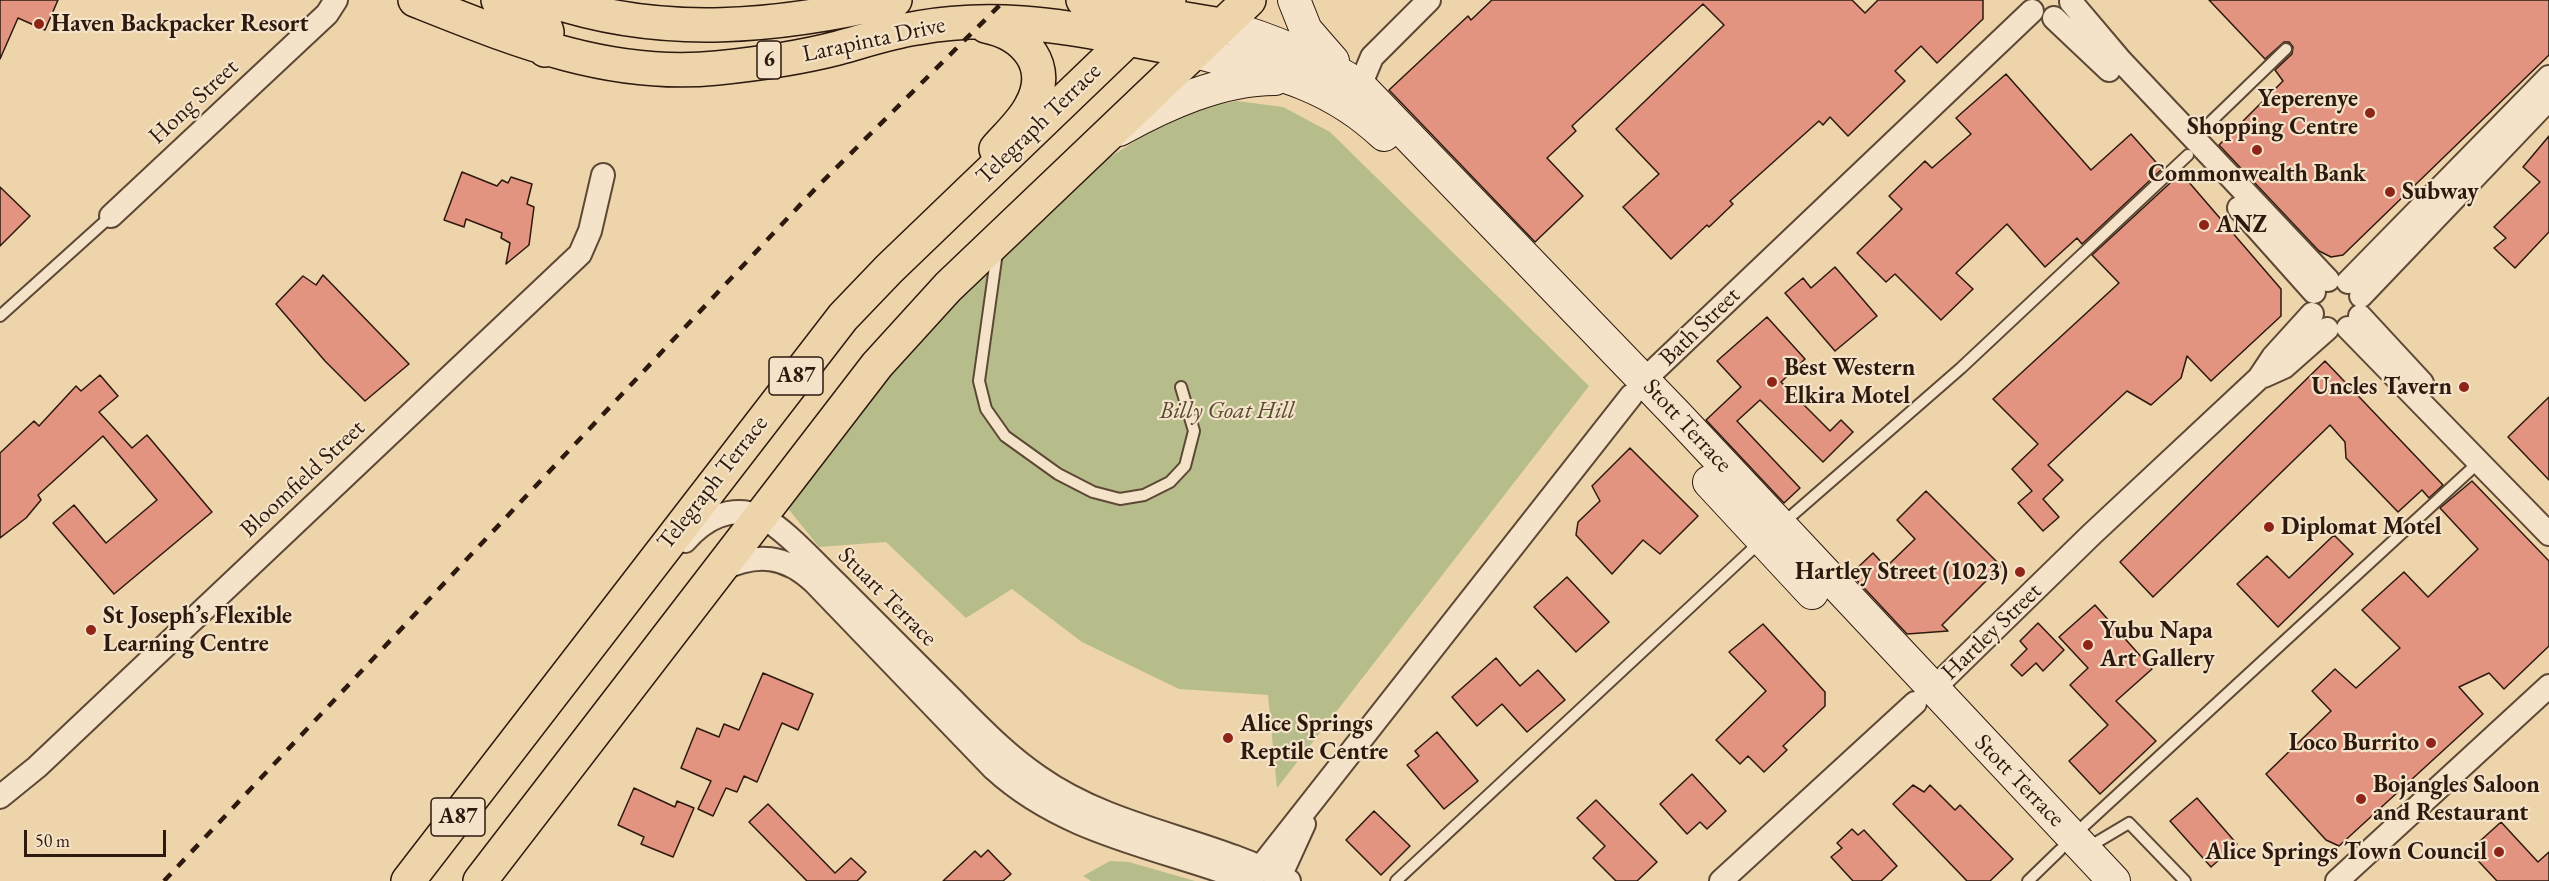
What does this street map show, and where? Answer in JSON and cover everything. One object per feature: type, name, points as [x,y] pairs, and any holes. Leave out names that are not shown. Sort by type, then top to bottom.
[{"type":"main road","name":"Larapinta Drive","points":[[415,0],[546,50],[632,66],[716,68],[798,56],[917,28],[948,24],[1029,22],[1061,25],[1128,39]]},
{"type":"main road","points":[[498,0],[525,11],[544,23],[547,32],[546,50]]},
{"type":"main road","name":"Larapinta Drive","points":[[549,0],[618,18],[711,27],[824,16],[896,0]]},
{"type":"main road","points":[[1083,0],[1162,7],[1221,25]]},
{"type":"main road","name":"A87","points":[[480,881],[877,365],[948,287],[1249,0]]},
{"type":"main road","points":[[1294,0],[1306,30],[1360,86]]},
{"type":"main road","name":"Telegraph Terrace","points":[[408,881],[843,317],[889,269],[1162,7]]},
{"type":"main road","points":[[889,269],[1022,120],[1037,94],[1040,70],[1036,60],[1017,38],[1007,32],[982,25],[948,24]]},
{"type":"main road","name":"Stott Terrace","points":[[1221,25],[1285,45],[1329,66],[1360,86],[1924,696],[2072,846],[2114,881]]},
{"type":"main road","name":"6","points":[[1128,39],[1195,52]]},
{"type":"main road","name":"Stott Terrace","points":[[1195,52],[1297,79],[1338,99],[1374,126],[1637,388]]},
{"type":"main road","points":[[1110,135],[1148,115],[1210,90],[1257,79],[1297,79]]},
{"type":"main road","name":"Stott Terrace","points":[[2072,846],[2089,881]]},
{"type":"street","name":"Hong Street","points":[[111,216],[327,14],[336,0]]},
{"type":"street","points":[[1360,86],[1364,70],[1384,44],[1429,0]]},
{"type":"street","points":[[2071,1],[2115,55],[2196,139],[2337,305],[2479,462],[2549,534]]},
{"type":"street","name":"Bath Street","points":[[1268,878],[1285,832],[1321,794],[1637,388],[2038,10],[2061,14],[2071,1]]},
{"type":"street","points":[[2038,10],[2196,139]]},
{"type":"street","name":"Hartley Street","points":[[2337,305],[2549,77]]},
{"type":"street","name":"Hartley Street","points":[[1721,881],[1924,696],[2259,378],[2273,357],[2337,305],[2549,99]]},
{"type":"street","name":"Bloomfield Street","points":[[0,797],[46,759],[580,254],[590,231],[603,175]]},
{"type":"street","points":[[2337,305],[2549,514]]},
{"type":"street","points":[[508,752],[697,528],[708,519],[733,513],[762,517]]},
{"type":"street","name":"Stuart Terrace","points":[[762,517],[798,546],[989,736],[1039,778],[1097,810],[1268,878]]},
{"type":"street","name":"Stuart Terrace","points":[[717,571],[731,564],[759,559],[783,560],[794,566],[814,583],[993,769],[1026,796],[1078,824],[1268,878]]},
{"type":"street","points":[[2337,881],[2549,686]]},
{"type":"lane","points":[[1396,881],[1771,533],[1960,368],[2286,49]]},
{"type":"lane","points":[[0,316],[111,216]]},
{"type":"lane","points":[[999,237],[978,381],[986,409],[1005,436],[1058,474],[1093,492],[1120,499],[1144,495],[1170,482],[1185,466],[1194,431],[1180,387]]},
{"type":"lane","points":[[2028,881],[2072,846],[2479,462]]},
{"type":"lane","points":[[2072,846],[2129,822],[2186,881]]},
{"type":"green space","name":"Billy Goat Hill","points":[[1237,101],[1283,107],[1330,132],[1589,386],[1277,788],[1268,695],[1179,689],[1082,642],[1012,589],[966,618],[886,542],[819,547],[786,506],[852,400],[1099,164],[1183,111]]},
{"type":"green space","points":[[1110,861],[1129,862],[1195,881],[1091,881],[1083,876]]},
{"type":"building","name":"Haven Backpacker Resort","points":[[0,0],[58,0],[45,30],[18,18],[0,59]]},
{"type":"building","points":[[1492,0],[1852,0],[1865,13],[1878,0],[1983,0],[1983,19],[1937,63],[1921,46],[1895,71],[1905,81],[1848,136],[1830,117],[1823,125],[1819,121],[1730,201],[1733,204],[1709,227],[1707,225],[1671,259],[1623,207],[1659,174],[1616,129],[1724,25],[1703,4],[1572,126],[1576,131],[1547,158],[1583,196],[1535,242],[1389,90],[1468,16],[1471,20]]},
{"type":"building","name":"Yeperenye Shopping Centre","points":[[2209,0],[2549,0],[2549,55],[2343,255],[2331,257],[2319,251],[2219,145],[2283,81],[2275,70],[2292,54],[2293,47],[2289,42],[2284,42],[2265,59]]},
{"type":"building","points":[[2006,74],[2091,170],[2131,134],[2162,169],[2082,244],[2077,238],[2045,267],[2007,224],[1956,273],[1973,289],[1941,320],[1895,274],[1886,282],[1857,253],[1902,209],[1889,196],[1925,161],[1932,168],[1971,134],[1956,118]]},
{"type":"building","points":[[2549,136],[2549,232],[2515,268],[2494,248],[2506,238],[2494,227],[2540,182],[2523,167]]},
{"type":"building","points":[[462,172],[497,186],[502,180],[508,183],[511,177],[532,184],[527,204],[534,207],[529,245],[506,264],[510,243],[501,238],[502,233],[466,219],[464,227],[444,220]]},
{"type":"building","points":[[2181,173],[2281,289],[2281,316],[2211,381],[2187,356],[2181,378],[2151,405],[2127,391],[2048,465],[2063,480],[2043,499],[2059,517],[2043,531],[2018,503],[2032,491],[2012,469],[2038,444],[1993,399],[2119,283],[2092,255]]},
{"type":"building","points":[[0,187],[30,216],[0,246]]},
{"type":"building","points":[[1835,267],[1877,316],[1835,351],[1785,293],[1803,278],[1811,288]]},
{"type":"building","points":[[323,275],[409,364],[365,401],[325,361],[276,304],[303,276],[316,285]]},
{"type":"building","points":[[1767,317],[1805,359],[1781,382],[1830,431],[1841,420],[1853,432],[1823,462],[1760,400],[1737,421],[1800,488],[1784,503],[1706,420],[1741,387],[1717,361]]},
{"type":"building","points":[[2325,361],[2443,485],[2429,498],[2422,490],[2398,512],[2346,458],[2345,442],[2330,425],[2153,597],[2120,562]]},
{"type":"building","points":[[100,375],[118,396],[99,412],[132,448],[147,435],[212,512],[114,594],[53,523],[74,505],[106,543],[157,500],[103,436],[38,495],[41,500],[26,518],[0,538],[0,453],[34,421],[39,426],[76,386],[81,391]]},
{"type":"building","points":[[2549,397],[2549,480],[2508,437]]},
{"type":"building","points":[[1630,448],[1698,516],[1660,554],[1643,540],[1612,574],[1576,535],[1578,522],[1600,501],[1592,486]]},
{"type":"building","points":[[2472,481],[2549,561],[2549,646],[2504,689],[2489,673],[2459,687],[2483,714],[2339,846],[2326,840],[2266,774],[2331,711],[2312,691],[2335,669],[2356,688],[2400,648],[2362,610],[2404,572],[2428,597],[2478,549],[2440,508]]},
{"type":"building","points":[[1926,491],[2001,566],[1942,625],[1948,631],[1907,634],[1851,574],[1873,553],[1886,567],[1915,539],[1897,520]]},
{"type":"building","points":[[2334,535],[2353,554],[2278,627],[2237,584],[2267,556],[2289,578]]},
{"type":"building","points":[[1567,577],[1609,622],[1576,652],[1534,607]]},
{"type":"building","points":[[2095,605],[2152,669],[2116,701],[2156,741],[2100,794],[2069,761],[2108,725],[2070,685],[2088,668],[2059,637]]},
{"type":"building","points":[[2038,623],[2064,650],[2043,671],[2036,663],[2022,676],[2011,665],[2027,649],[2020,641]]},
{"type":"building","points":[[1763,624],[1825,692],[1825,706],[1783,746],[1787,750],[1764,772],[1748,756],[1740,764],[1716,740],[1766,691],[1729,652]]},
{"type":"building","points":[[1496,658],[1520,686],[1538,670],[1565,700],[1527,732],[1502,704],[1477,726],[1452,697]]},
{"type":"building","points":[[763,673],[813,694],[798,730],[782,723],[757,782],[744,776],[737,792],[726,788],[713,816],[698,809],[711,781],[681,768],[697,728],[719,737],[724,724],[739,730]]},
{"type":"building","points":[[1437,732],[1478,781],[1444,809],[1407,765],[1419,756],[1415,751]]},
{"type":"building","points":[[1692,774],[1726,811],[1707,829],[1700,822],[1687,834],[1660,804]]},
{"type":"building","points":[[1913,785],[1924,792],[1930,785],[1955,810],[1960,805],[2013,859],[1990,881],[1967,881],[1893,804]]},
{"type":"building","points":[[634,788],[675,807],[677,801],[694,808],[673,857],[641,844],[644,837],[618,825]]},
{"type":"building","points":[[2197,798],[2237,844],[2211,867],[2170,821]]},
{"type":"building","points":[[1596,800],[1657,862],[1637,881],[1616,881],[1593,858],[1605,846],[1577,818]]},
{"type":"building","points":[[768,804],[835,873],[851,858],[866,872],[857,881],[807,881],[749,822]]},
{"type":"building","points":[[1374,811],[1410,846],[1381,875],[1346,840]]},
{"type":"building","name":"Alice Springs Town Council","points":[[2501,822],[2538,862],[2549,852],[2549,881],[2497,881],[2469,851]]},
{"type":"building","points":[[1852,829],[1858,835],[1864,830],[1897,866],[1881,881],[1853,881],[1831,857],[1842,848],[1837,843]]},
{"type":"building","points":[[988,850],[1011,874],[1003,881],[943,881],[975,851],[981,857]]},
{"type":"railway","points":[[164,881],[816,188],[1005,0]]},
{"type":"place","name":"Haven Backpacker Resort","points":[[39,24]]},
{"type":"place","name":"Yeperenye Shopping Centre","points":[[2370,113]]},
{"type":"place","name":"Commonwealth Bank","points":[[2257,150]]},
{"type":"place","name":"Subway","points":[[2390,192]]},
{"type":"place","name":"ANZ","points":[[2204,225]]},
{"type":"place","name":"Best Western Elkira Motel","points":[[1772,382]]},
{"type":"place","name":"Uncles Tavern","points":[[2464,387]]},
{"type":"place","name":"Diplomat Motel","points":[[2269,527]]},
{"type":"place","name":"Hartley Street (1023)","points":[[2020,572]]},
{"type":"place","name":"St Joseph’s Flexible Learning Centre","points":[[91,630]]},
{"type":"place","name":"Yubu Napa Art Gallery","points":[[2088,645]]},
{"type":"place","name":"Alice Springs Reptile Centre","points":[[1228,738]]},
{"type":"place","name":"Loco Burrito","points":[[2431,743]]},
{"type":"place","name":"Bojangles Saloon and Restaurant","points":[[2361,799]]},
{"type":"place","name":"Alice Springs Town Council","points":[[2499,852]]}]
